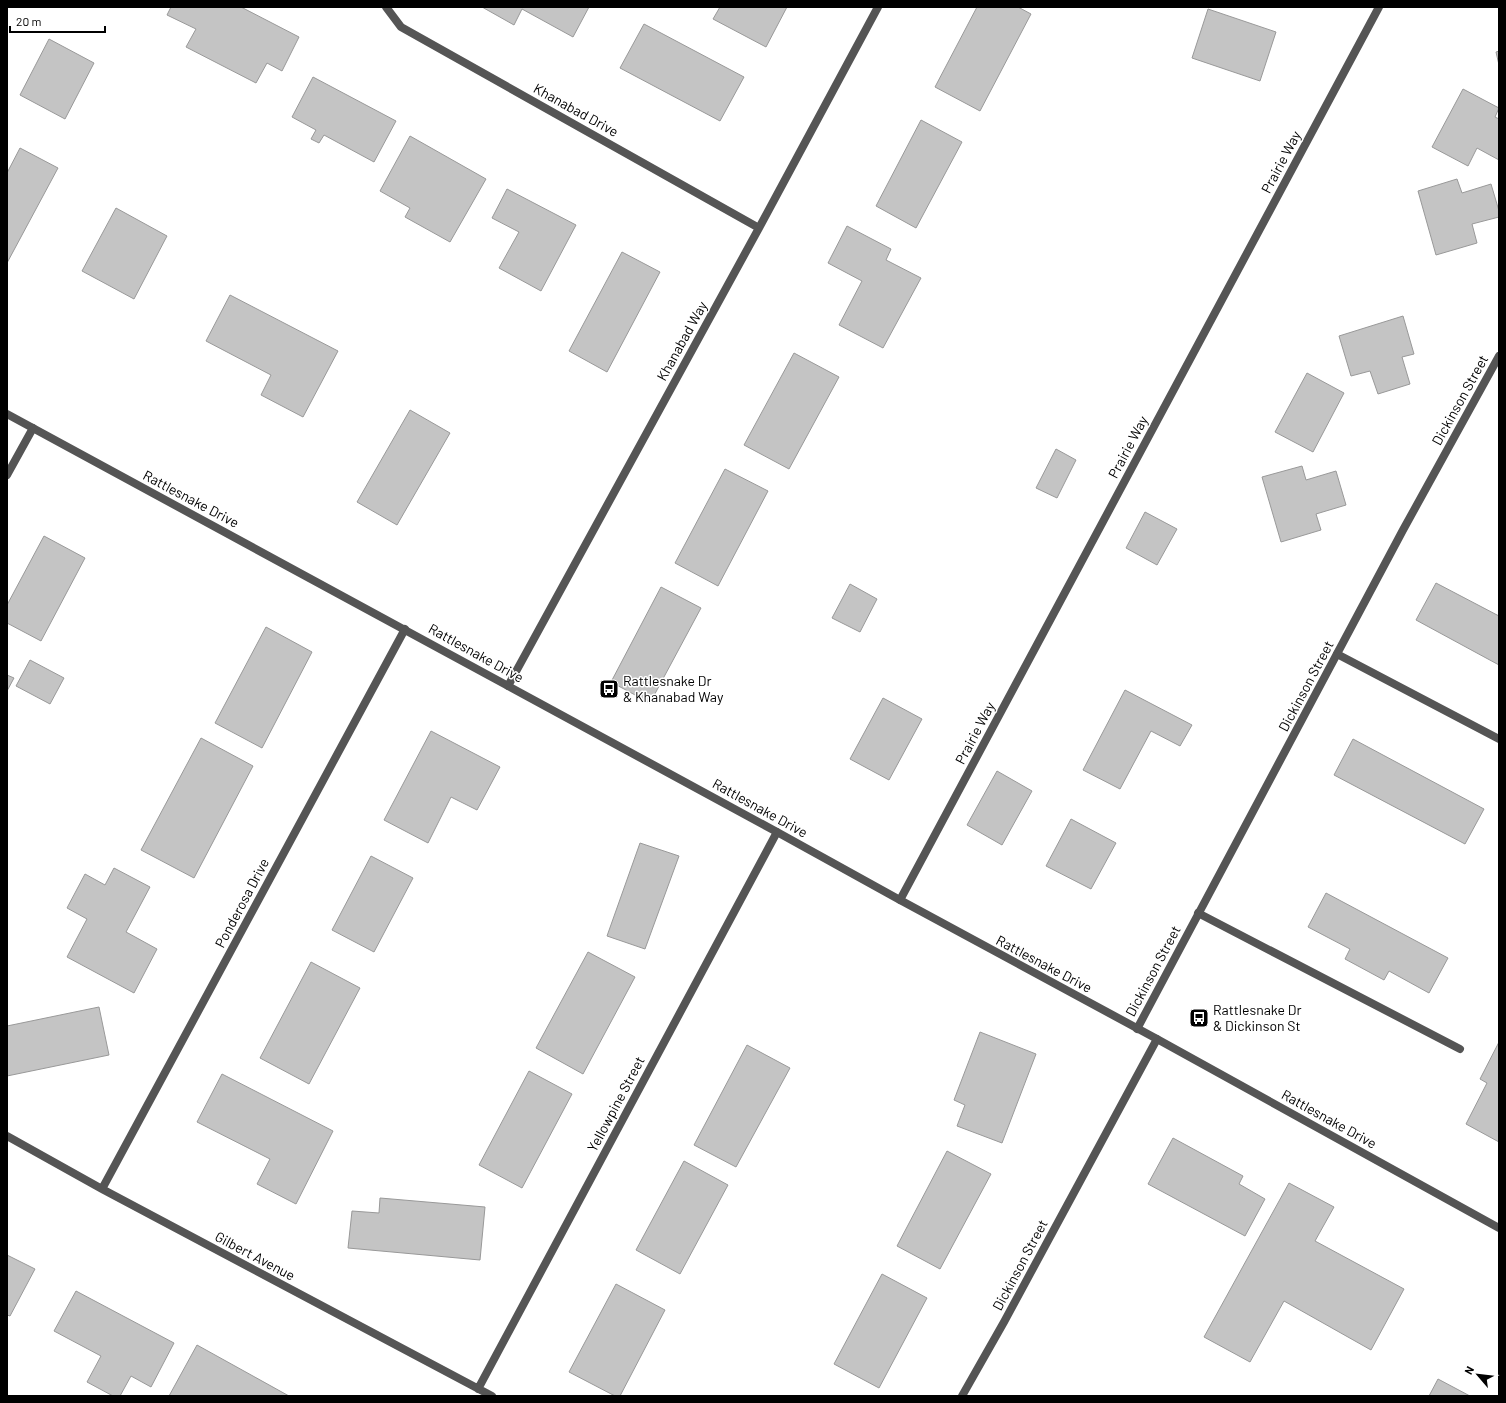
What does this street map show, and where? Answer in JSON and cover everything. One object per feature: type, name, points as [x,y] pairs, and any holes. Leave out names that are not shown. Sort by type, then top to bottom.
[{"type":"street","name":"Khanabad Drive","points":[[386,7],[401,27],[759,228]]},
{"type":"street","name":"Khanabad Way","points":[[508,686],[759,228],[878,7]]},
{"type":"street","name":"Prairie Way","points":[[900,900],[1379,7]]},
{"type":"street","name":"Dickinson Street","points":[[1137,1029],[1403,530],[1499,356]]},
{"type":"street","name":"Rattlesnake Drive","points":[[7,414],[1157,1039],[1499,1228]]},
{"type":"street","points":[[7,475],[32,428]]},
{"type":"street","name":"Ponderosa Drive","points":[[102,1189],[405,629]]},
{"type":"street","points":[[1337,654],[1499,739]]},
{"type":"street","name":"Yellowpine Street","points":[[478,1389],[777,832]]},
{"type":"street","points":[[1198,913],[1460,1049]]},
{"type":"street","name":"Dickinson Street","points":[[962,1396],[1008,1315],[1157,1039]]},
{"type":"street","name":"Gilbert Avenue","points":[[7,1136],[102,1189],[492,1396]]},
{"type":"building","points":[[171,7],[241,7],[299,37],[282,71],[267,63],[256,83],[186,47],[196,29],[167,15]]},
{"type":"building","points":[[482,7],[589,7],[573,37],[522,9],[514,25]]},
{"type":"building","points":[[720,7],[787,7],[766,47],[713,19]]},
{"type":"building","points":[[977,7],[1018,7],[1031,14],[980,111],[935,87]]},
{"type":"building","points":[[1208,9],[1276,32],[1260,81],[1192,58]]},
{"type":"building","points":[[644,24],[744,77],[720,121],[620,68]]},
{"type":"building","points":[[49,39],[94,63],[65,119],[20,95]]},
{"type":"building","points":[[1499,51],[1499,65],[1496,52]]},
{"type":"building","points":[[313,77],[396,121],[374,162],[324,135],[319,143],[311,139],[316,130],[292,117]]},
{"type":"building","points":[[1463,89],[1499,108],[1495,117],[1499,119],[1499,160],[1477,148],[1468,166],[1432,147]]},
{"type":"building","points":[[921,120],[962,142],[916,228],[876,206]]},
{"type":"building","points":[[410,136],[486,179],[450,242],[405,217],[410,208],[380,191]]},
{"type":"building","points":[[20,148],[58,168],[7,263],[7,173]]},
{"type":"building","points":[[1457,179],[1462,193],[1491,184],[1499,211],[1499,217],[1472,224],[1477,243],[1436,255],[1418,191]]},
{"type":"building","points":[[507,189],[576,225],[541,291],[499,268],[519,232],[492,218]]},
{"type":"building","points":[[116,208],[167,236],[134,299],[82,271]]},
{"type":"building","points":[[847,226],[891,249],[886,260],[921,278],[883,348],[839,325],[862,281],[828,263]]},
{"type":"building","points":[[622,252],[660,272],[607,372],[569,351]]},
{"type":"building","points":[[230,295],[338,351],[303,417],[261,395],[271,375],[206,341]]},
{"type":"building","points":[[1403,316],[1414,354],[1402,357],[1410,384],[1378,394],[1370,371],[1351,376],[1339,336]]},
{"type":"building","points":[[794,353],[839,377],[789,469],[744,445]]},
{"type":"building","points":[[1307,373],[1344,393],[1313,452],[1275,432]]},
{"type":"building","points":[[410,410],[450,433],[397,525],[357,502]]},
{"type":"building","points":[[1056,449],[1076,460],[1057,498],[1036,488]]},
{"type":"building","points":[[1302,466],[1306,480],[1336,471],[1346,505],[1316,514],[1321,530],[1281,542],[1262,477]]},
{"type":"building","points":[[725,469],[768,491],[718,586],[675,563]]},
{"type":"building","points":[[1145,512],[1177,529],[1157,565],[1126,548]]},
{"type":"building","points":[[44,536],[85,558],[41,641],[7,623],[7,605]]},
{"type":"building","points":[[1436,583],[1499,616],[1499,665],[1416,620]]},
{"type":"building","points":[[850,584],[877,599],[860,632],[832,618]]},
{"type":"building","points":[[661,587],[701,608],[650,703],[611,682]]},
{"type":"building","points":[[266,627],[312,652],[262,748],[215,723]]},
{"type":"building","points":[[30,660],[64,678],[50,704],[16,686]]},
{"type":"building","points":[[7,675],[14,678],[7,691]]},
{"type":"building","points":[[1125,690],[1192,725],[1180,746],[1151,731],[1120,789],[1083,770]]},
{"type":"building","points":[[883,698],[922,719],[889,780],[850,759]]},
{"type":"building","points":[[431,731],[500,767],[477,810],[451,797],[428,843],[384,820]]},
{"type":"building","points":[[201,738],[253,766],[194,878],[141,850]]},
{"type":"building","points":[[1353,739],[1484,809],[1465,844],[1334,775]]},
{"type":"building","points":[[997,771],[1032,791],[1002,845],[967,825]]},
{"type":"building","points":[[1071,819],[1116,843],[1091,889],[1046,866]]},
{"type":"building","points":[[640,843],[679,856],[645,949],[607,936]]},
{"type":"building","points":[[371,856],[413,878],[374,952],[332,930]]},
{"type":"building","points":[[114,868],[150,887],[126,932],[157,949],[134,993],[67,957],[87,919],[67,908],[85,874],[105,885]]},
{"type":"building","points":[[1326,893],[1448,958],[1429,993],[1389,971],[1384,980],[1345,959],[1350,949],[1308,927]]},
{"type":"building","points":[[588,952],[635,977],[583,1074],[536,1048]]},
{"type":"building","points":[[311,962],[360,988],[309,1084],[260,1058]]},
{"type":"building","points":[[99,1007],[109,1055],[7,1076],[7,1026]]},
{"type":"building","points":[[980,1032],[1036,1054],[1002,1143],[957,1126],[965,1105],[954,1100]]},
{"type":"building","points":[[1499,1042],[1499,1142],[1466,1124],[1487,1083],[1480,1079]]},
{"type":"building","points":[[747,1045],[790,1068],[736,1167],[694,1145]]},
{"type":"building","points":[[529,1071],[572,1094],[522,1188],[479,1165]]},
{"type":"building","points":[[222,1074],[333,1131],[296,1204],[257,1184],[270,1159],[197,1122]]},
{"type":"building","points":[[1173,1138],[1243,1176],[1239,1184],[1265,1199],[1245,1236],[1148,1184]]},
{"type":"building","points":[[947,1151],[991,1174],[940,1269],[897,1246]]},
{"type":"building","points":[[684,1161],[728,1185],[680,1274],[636,1250]]},
{"type":"building","points":[[1289,1183],[1334,1207],[1315,1241],[1404,1289],[1371,1350],[1284,1301],[1250,1362],[1204,1337]]},
{"type":"building","points":[[380,1198],[485,1207],[480,1260],[348,1248],[352,1211],[379,1213]]},
{"type":"building","points":[[7,1255],[35,1269],[10,1316],[7,1315]]},
{"type":"building","points":[[882,1274],[927,1298],[879,1388],[834,1364]]},
{"type":"building","points":[[616,1284],[665,1310],[620,1396],[615,1396],[569,1372]]},
{"type":"building","points":[[76,1291],[174,1343],[151,1387],[131,1376],[120,1396],[113,1396],[87,1382],[101,1356],[54,1331]]},
{"type":"building","points":[[197,1345],[289,1396],[169,1396]]},
{"type":"building","points":[[1438,1379],[1470,1396],[1429,1396]]},
{"type":"place","name":"Rattlesnake Dr & Khanabad Way","points":[[609,689]]},
{"type":"place","name":"Rattlesnake Dr & Dickinson St","points":[[1199,1018]]}]
